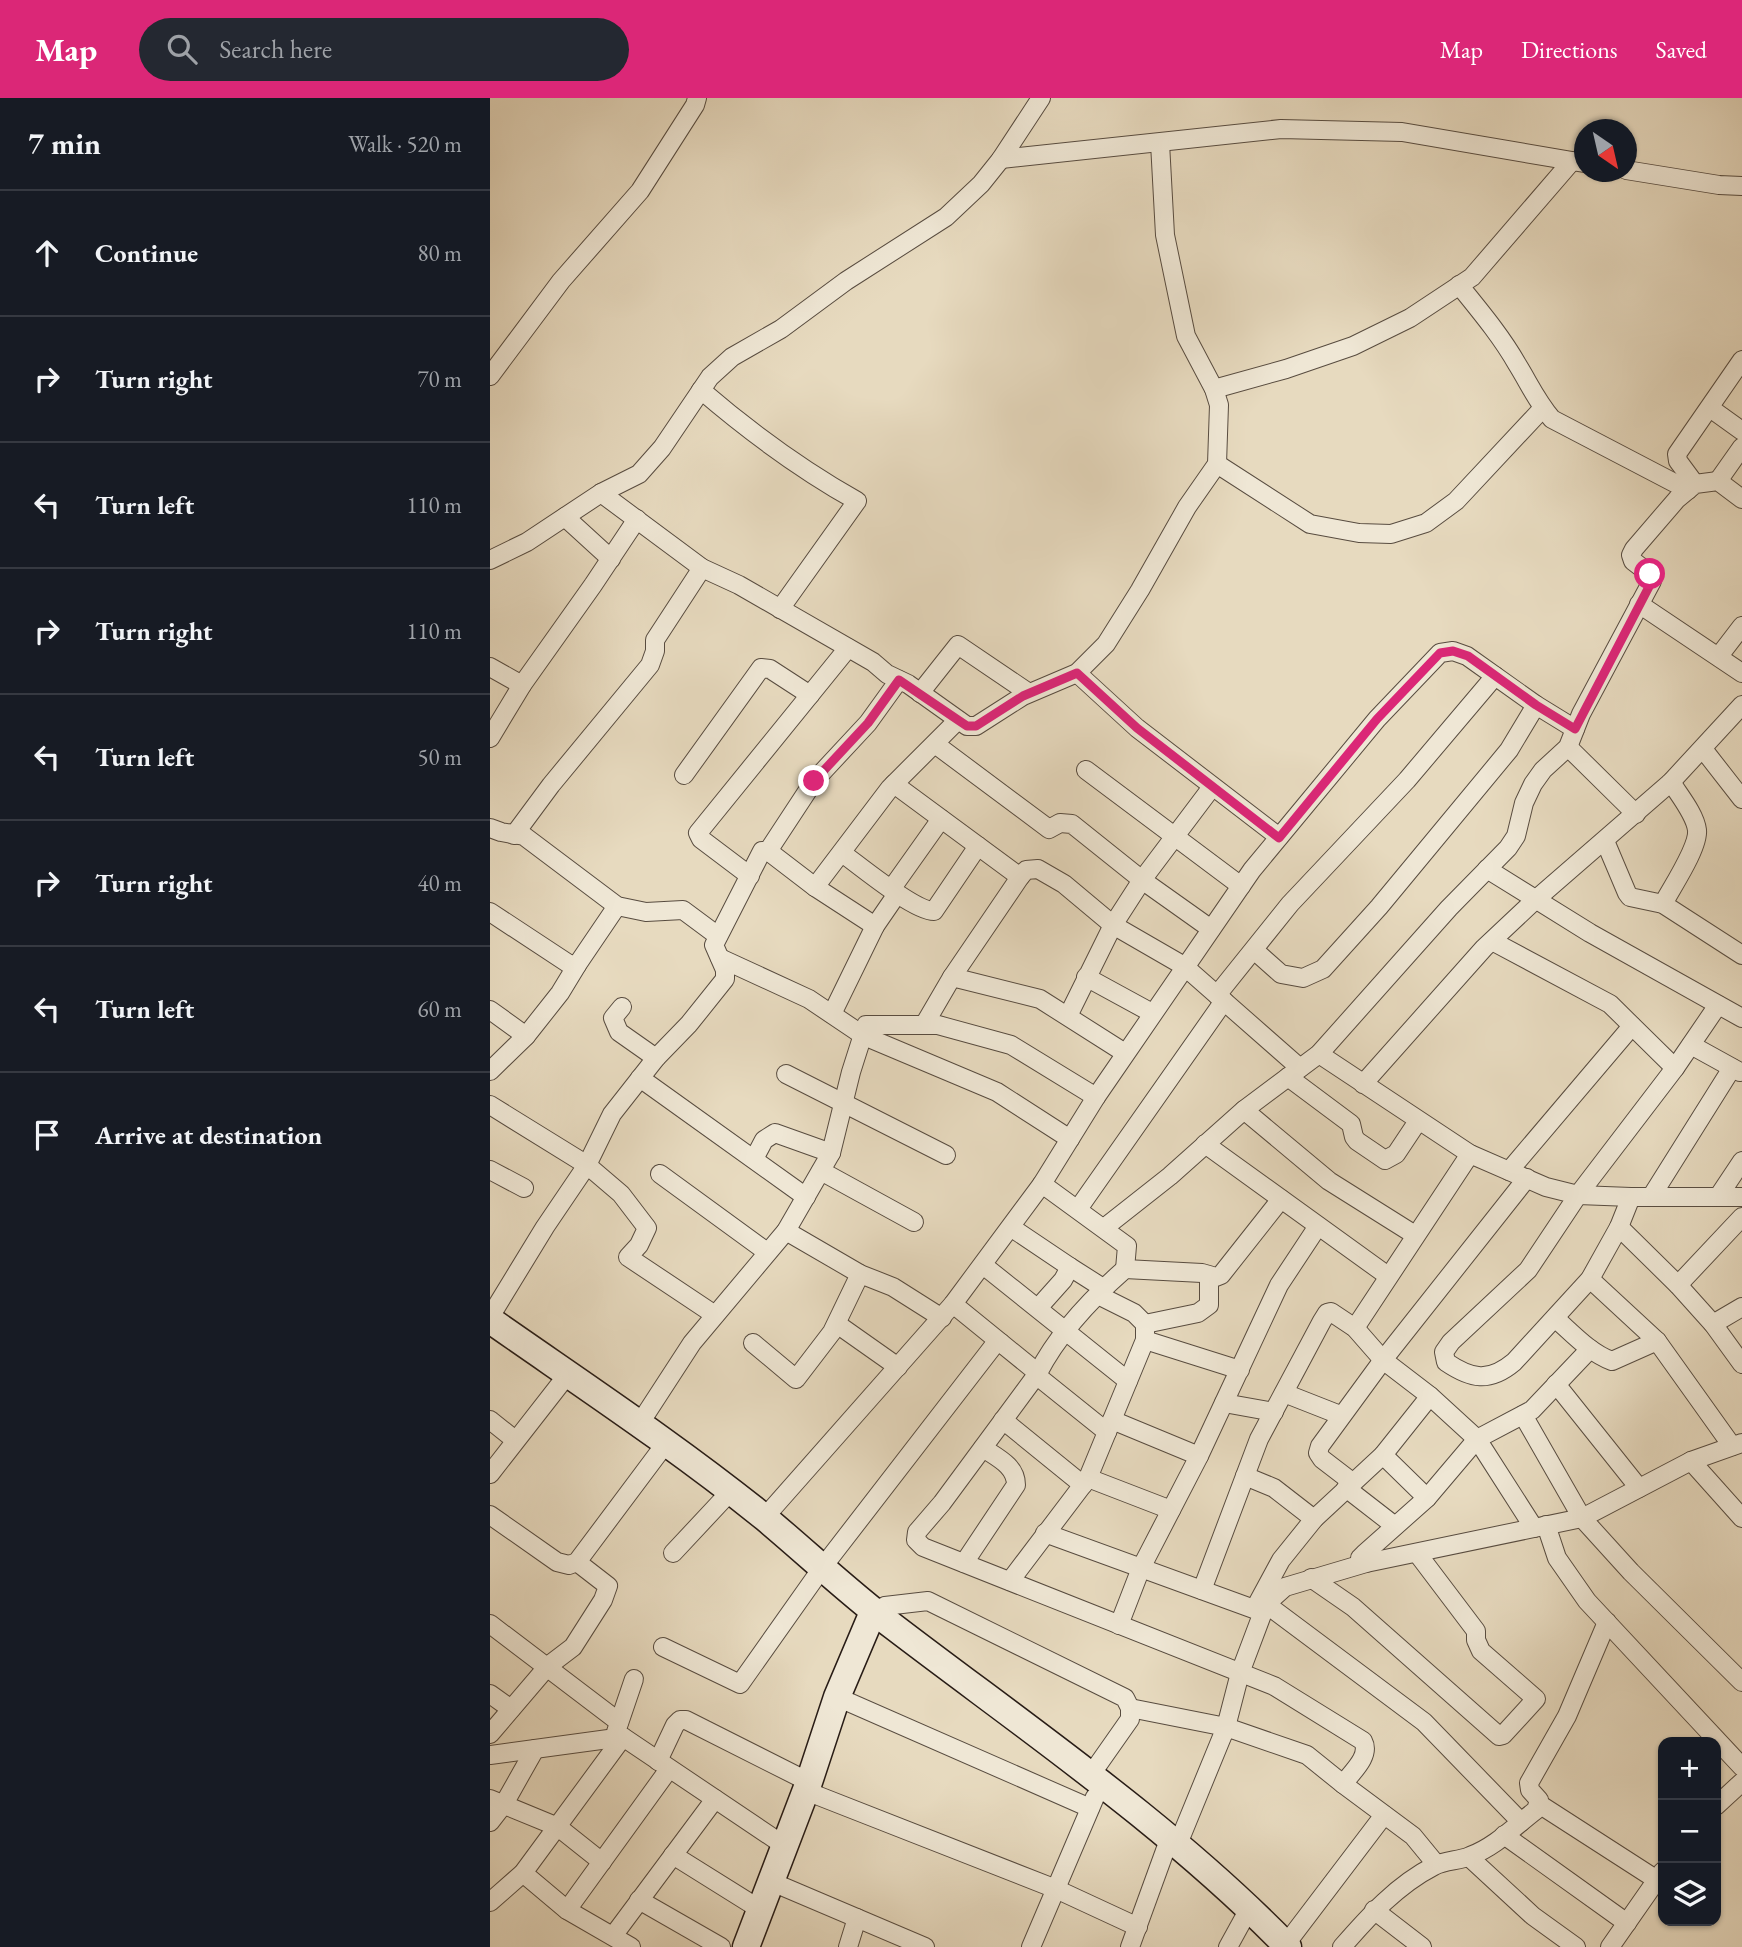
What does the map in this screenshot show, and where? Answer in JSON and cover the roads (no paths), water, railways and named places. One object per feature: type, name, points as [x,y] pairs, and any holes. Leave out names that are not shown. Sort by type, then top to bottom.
[{"type":"street","points":[[490,376],[561,281],[640,191],[697,98]]},
{"type":"street","points":[[490,560],[527,542],[601,493],[639,474],[662,448],[710,377],[733,358],[781,329],[846,281],[946,217],[981,184],[1001,159],[1041,98]]},
{"type":"street","points":[[1001,159],[1281,129],[1389,131],[1574,161]]},
{"type":"street","points":[[601,493],[702,568],[739,585],[848,648],[967,726],[976,726],[1029,693],[1077,673],[1106,644],[1187,507],[1217,464],[1219,405],[1214,389],[1186,336],[1165,235],[1160,143]]},
{"type":"street","points":[[1214,389],[1286,369],[1353,346],[1410,318],[1472,277],[1574,166]]},
{"type":"street","points":[[1637,172],[1742,186]]},
{"type":"street","points":[[1459,285],[1492,325],[1542,408],[1552,419],[1691,487]]},
{"type":"street","points":[[1691,487],[1676,454],[1742,360]]},
{"type":"street","points":[[701,390],[747,430],[787,459],[858,501],[780,609]]},
{"type":"street","points":[[1217,464],[1310,524],[1359,533],[1391,534],[1426,523],[1456,501],[1542,408]]},
{"type":"street","points":[[1710,408],[1742,431]]},
{"type":"street","points":[[1104,1228],[1170,1176],[1244,1110],[1318,1054],[1449,908],[1508,848],[1516,836],[1524,803],[1533,784],[1543,770],[1568,747],[1652,578],[1633,561],[1631,555],[1691,487],[1718,481],[1742,447]]},
{"type":"street","points":[[1718,481],[1742,499]]},
{"type":"street","points":[[565,517],[611,559]]},
{"type":"street","points":[[491,733],[637,519]]},
{"type":"street","points":[[514,835],[551,785],[650,665],[656,651],[655,640],[702,568]]},
{"type":"street","points":[[1639,604],[1742,673]]},
{"type":"street","points":[[1718,656],[1742,626]]},
{"type":"street","points":[[920,693],[958,645],[1029,693]]},
{"type":"street","points":[[750,876],[698,834],[848,648]]},
{"type":"street","points":[[764,1518],[947,1311],[1012,1228],[1125,1053],[1241,886],[1377,719],[1440,653],[1460,653],[1575,729]]},
{"type":"street","points":[[490,667],[522,685]]},
{"type":"street","points":[[684,775],[761,668],[770,669],[810,695]]},
{"type":"street","points":[[1077,673],[1137,728],[1279,838]]},
{"type":"street","points":[[1078,1209],[1254,950],[1290,904],[1407,779],[1495,676]]},
{"type":"street","points":[[768,851],[814,781],[868,723],[899,680]]},
{"type":"street","points":[[1254,950],[1281,974],[1303,978],[1323,969],[1379,907],[1509,750],[1536,705]]},
{"type":"street","points":[[1363,1084],[1492,941],[1671,782],[1742,705]]},
{"type":"street","points":[[815,887],[894,784],[958,720]]},
{"type":"street","points":[[935,744],[1049,829],[1060,822],[1072,824],[1142,880],[1210,929]]},
{"type":"street","points":[[1568,747],[1636,814]]},
{"type":"street","points":[[1703,749],[1742,798]]},
{"type":"street","points":[[1086,770],[1241,886]]},
{"type":"street","points":[[1663,904],[1692,849],[1697,831],[1695,822],[1671,782]]},
{"type":"street","points":[[894,784],[1020,877]]},
{"type":"street","points":[[1068,1016],[1113,925],[1142,880],[1212,786]]},
{"type":"street","points":[[832,1014],[895,891],[941,819]]},
{"type":"street","points":[[490,828],[524,836],[617,906],[646,912],[683,910],[718,936]]},
{"type":"street","points":[[1605,841],[1627,893],[1634,898],[1663,904],[1742,955]]},
{"type":"street","points":[[842,853],[895,891],[928,911],[934,911],[978,846]]},
{"type":"street","points":[[876,926],[815,887],[768,851],[762,851],[714,944],[725,970],[725,979],[689,1024],[656,1058],[612,1114],[587,1166],[545,1227],[490,1318],[639,1423],[764,1518],[873,1612],[1094,1789],[1174,1840],[1250,1907],[1287,1946],[1384,1815]]},
{"type":"street","points":[[924,1024],[952,977],[1020,877],[1026,870],[1038,869],[1064,884],[1113,925],[1184,966],[1351,1124],[1357,1141],[1385,1160],[1396,1154],[1418,1121]]},
{"type":"street","points":[[1488,869],[1534,901],[1742,1018]]},
{"type":"street","points":[[490,1071],[526,1036],[560,993],[617,906]]},
{"type":"street","points":[[492,918],[569,964],[577,965]]},
{"type":"street","points":[[1492,941],[1610,1004],[1675,1068]]},
{"type":"street","points":[[720,958],[809,999],[864,1036],[997,1092],[1070,1139]]},
{"type":"street","points":[[952,977],[1041,999],[1125,1053]]},
{"type":"street","points":[[1086,977],[1152,1013]]},
{"type":"street","points":[[1631,1197],[1619,1227],[1590,1279],[1514,1363],[1487,1378],[1461,1372],[1446,1362],[1444,1353],[1451,1342],[1528,1270],[1578,1195],[1675,1068],[1718,1005]]},
{"type":"street","points":[[622,1006],[613,1018],[619,1032],[656,1058]]},
{"type":"street","points":[[490,1010],[526,1036]]},
{"type":"street","points":[[639,1423],[691,1343],[786,1231],[821,1171],[831,1153],[866,1025],[939,1025],[1011,1045],[1096,1097]]},
{"type":"street","points":[[1509,1171],[1632,1026]]},
{"type":"street","points":[[1651,1197],[1737,1070],[1690,1045]]},
{"type":"street","points":[[1318,1054],[1470,1154],[1546,1187],[1578,1195],[1742,1197]]},
{"type":"street","points":[[786,1074],[946,1155]]},
{"type":"street","points":[[640,1078],[806,1197]]},
{"type":"street","points":[[490,1105],[587,1166],[621,1194],[647,1228],[639,1245],[628,1256],[715,1315]]},
{"type":"street","points":[[1244,1110],[1329,1181],[1415,1235]]},
{"type":"street","points":[[754,1159],[764,1140],[775,1133],[831,1153]]},
{"type":"street","points":[[1205,1144],[1388,1276]]},
{"type":"street","points":[[1355,1328],[1470,1154]]},
{"type":"street","points":[[1717,1197],[1742,1161]]},
{"type":"street","points":[[490,1170],[524,1188]]},
{"type":"street","points":[[821,1171],[914,1222]]},
{"type":"street","points":[[660,1174],[767,1252]]},
{"type":"street","points":[[1395,1526],[1322,1459],[1318,1453],[1320,1446],[1340,1415],[1527,1178]]},
{"type":"street","points":[[1042,1184],[1127,1246],[1125,1269],[1100,1292],[1050,1351],[1037,1374],[983,1448],[917,1532],[916,1540],[922,1547],[1274,1686],[1363,1741],[1367,1747],[1366,1754],[1343,1784]]},
{"type":"street","points":[[1125,1269],[1202,1273],[1209,1277],[1221,1275],[1280,1199]]},
{"type":"street","points":[[1678,1284],[1742,1217]]},
{"type":"street","points":[[1119,1625],[1141,1568],[1199,1456],[1279,1285],[1318,1226]]},
{"type":"street","points":[[1619,1227],[1678,1284],[1713,1324],[1742,1364]]},
{"type":"street","points":[[1012,1228],[1070,1267],[1100,1292],[1134,1313],[1145,1332],[1240,1370]]},
{"type":"street","points":[[786,1231],[860,1274],[947,1311],[1001,1343],[1037,1374],[1110,1426],[1199,1456]]},
{"type":"street","points":[[983,1265],[1128,1381]]},
{"type":"street","points":[[1038,1308],[1070,1267]]},
{"type":"street","points":[[753,1343],[796,1379],[832,1332],[860,1274]]},
{"type":"street","points":[[1145,1332],[1198,1313],[1209,1305],[1209,1277]]},
{"type":"street","points":[[1261,1608],[1285,1587],[1311,1578],[1366,1563],[1582,1518],[1691,1461],[1737,1445],[1657,1341],[1590,1279]]},
{"type":"street","points":[[1713,1324],[1742,1307]]},
{"type":"street","points":[[1202,1590],[1259,1439],[1327,1313],[1336,1314],[1355,1328],[1383,1360],[1430,1396],[1477,1439],[1540,1527],[1557,1558],[1587,1601],[1742,1767]]},
{"type":"street","points":[[1555,1318],[1590,1349],[1612,1361],[1657,1341]]},
{"type":"street","points":[[836,1324],[898,1367]]},
{"type":"street","points":[[1010,1581],[1085,1482],[1128,1381],[1145,1332]]},
{"type":"street","points":[[663,1647],[740,1684],[822,1567],[995,1344],[1001,1343]]},
{"type":"street","points":[[1366,1563],[1360,1558],[1363,1554],[1427,1498],[1477,1439],[1532,1410],[1590,1349]]},
{"type":"street","points":[[490,1474],[568,1374]]},
{"type":"street","points":[[1556,1384],[1639,1488]]},
{"type":"street","points":[[1284,1393],[1340,1415]]},
{"type":"street","points":[[1130,1947],[1174,1840],[1226,1727],[1261,1608],[1281,1560],[1314,1519],[1382,1455],[1430,1396]]},
{"type":"street","points":[[1224,1403],[1273,1412]]},
{"type":"street","points":[[1523,1415],[1582,1518],[1631,1572],[1742,1682]]},
{"type":"street","points":[[490,1420],[515,1440]]},
{"type":"street","points":[[1003,1420],[1085,1482],[1171,1510]]},
{"type":"street","points":[[490,1515],[557,1562],[569,1565],[577,1562],[666,1443]]},
{"type":"street","points":[[964,1563],[1016,1485],[1016,1475],[1011,1467],[983,1448]]},
{"type":"street","points":[[1382,1455],[1427,1498]]},
{"type":"street","points":[[1691,1461],[1742,1517]]},
{"type":"street","points":[[1245,1476],[1274,1489],[1314,1519]]},
{"type":"street","points":[[673,1553],[730,1492]]},
{"type":"street","points":[[1045,1533],[1202,1590],[1261,1608],[1424,1722],[1521,1822]]},
{"type":"street","points":[[1311,1578],[1353,1607],[1499,1735],[1503,1735],[1536,1699],[1481,1651],[1476,1640],[1476,1631],[1417,1553]]},
{"type":"street","points":[[490,1734],[548,1666],[573,1647],[603,1600],[608,1586],[577,1562]]},
{"type":"street","points":[[746,1947],[808,1786],[837,1697],[873,1612],[885,1606],[928,1601],[1125,1698],[1130,1708],[1130,1719],[1094,1789],[1031,1947]]},
{"type":"street","points":[[1342,1947],[1374,1910],[1408,1882],[1436,1864],[1469,1857],[1487,1848],[1536,1810],[1539,1804],[1537,1796],[1530,1790],[1529,1783],[1567,1716],[1607,1622]]},
{"type":"street","points":[[490,1624],[548,1666],[619,1733],[785,1846]]},
{"type":"street","points":[[490,1902],[523,1873],[558,1827],[619,1733],[634,1679]]},
{"type":"street","points":[[490,1694],[511,1709]]},
{"type":"street","points":[[837,1697],[1094,1789]]},
{"type":"street","points":[[1130,1708],[1226,1727],[1307,1755],[1413,1836],[1436,1864]]},
{"type":"street","points":[[567,1910],[664,1765],[675,1725],[680,1720],[685,1720],[808,1786],[1056,1889],[1138,1927]]},
{"type":"street","points":[[490,1755],[619,1733]]},
{"type":"street","points":[[490,1822],[497,1802],[535,1749]]},
{"type":"street","points":[[1721,1801],[1742,1782]]},
{"type":"street","points":[[613,1936],[715,1799]]},
{"type":"street","points":[[497,1802],[558,1827],[602,1861]]},
{"type":"street","points":[[1539,1804],[1658,1874]]},
{"type":"street","points":[[1504,1835],[1627,1923]]},
{"type":"street","points":[[673,1855],[761,1910]]},
{"type":"street","points":[[1469,1857],[1533,1916],[1576,1947]]},
{"type":"street","points":[[523,1873],[567,1910],[631,1947]]},
{"type":"street","points":[[1609,1947],[1658,1878]]},
{"type":"street","points":[[772,1882],[925,1947]]},
{"type":"street","points":[[639,1900],[721,1947]]},
{"type":"street","points":[[1228,1947],[1250,1907]]},
{"type":"street","points":[[1374,1910],[1422,1947]]},
{"type":"street","points":[[848,1947],[857,1918]]}]
